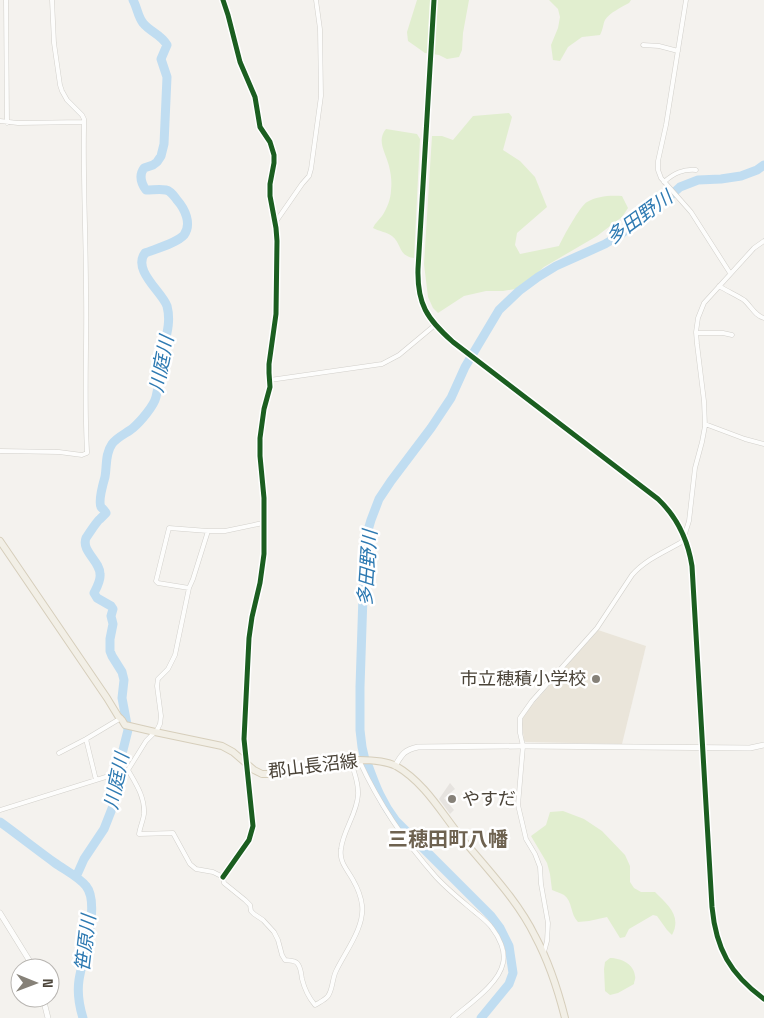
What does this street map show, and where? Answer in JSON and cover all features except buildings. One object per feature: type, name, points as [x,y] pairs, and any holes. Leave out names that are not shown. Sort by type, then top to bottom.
[{"type":"main road","name":"郡山長沼線","points":[[0,541],[125,725],[222,746],[262,774],[276,774],[359,760],[386,763],[408,774],[423,788],[519,909],[544,954],[558,990],[565,1018]]},
{"type":"street","points":[[6,0],[7,123]]},
{"type":"street","points":[[0,451],[59,452],[82,455],[88,451],[84,122],[82,116],[64,95],[60,85],[54,43],[52,0]]},
{"type":"street","points":[[223,0],[240,62],[255,97],[260,127],[273,150],[274,163],[270,196],[277,241],[276,314],[269,364],[269,391],[261,422],[260,438],[264,498],[263,565],[248,645],[244,739],[253,819],[252,834],[223,877],[224,883],[245,900],[250,906],[251,911],[274,932],[285,960],[298,964],[302,980],[315,1004],[326,998],[331,991],[336,972],[354,938],[362,916],[362,904],[354,882],[341,862],[341,850],[345,832],[358,796],[357,782],[351,761]]},
{"type":"street","points":[[274,222],[278,220],[309,176],[311,169],[321,96],[320,29],[316,0]]},
{"type":"street","points":[[434,0],[418,277],[421,300],[428,315],[435,324],[464,351],[488,367],[658,500],[674,517],[684,536],[690,552],[692,566],[712,907],[717,937],[724,956],[736,975],[764,999]]},
{"type":"street","points":[[686,0],[658,170],[665,183],[691,212],[730,273]]},
{"type":"street","points":[[0,29],[6,29]]},
{"type":"street","points":[[643,45],[659,46],[678,51]]},
{"type":"street","points":[[0,121],[7,123],[84,122]]},
{"type":"street","points":[[665,183],[676,173],[696,170]]},
{"type":"street","points":[[544,954],[548,922],[540,867],[526,839],[518,804],[522,746],[520,718],[532,701],[597,628],[632,575],[650,560],[680,542],[684,536],[689,520],[695,468],[705,424],[696,333],[698,318],[704,303],[754,248],[764,241]]},
{"type":"street","points":[[720,286],[743,300],[759,317],[764,318]]},
{"type":"street","points":[[270,380],[382,364],[399,355],[435,324]]},
{"type":"street","points":[[696,333],[723,333],[732,336]]},
{"type":"street","points":[[705,424],[764,444]]},
{"type":"street","points":[[189,588],[158,584],[156,582],[169,528],[225,531],[263,523]]},
{"type":"street","points":[[0,810],[126,771],[146,741],[157,730],[161,720],[157,686],[158,679],[168,669],[175,656],[189,588],[208,531]]},
{"type":"street","points":[[59,753],[121,719]]},
{"type":"street","points":[[86,739],[96,780]]},
{"type":"street","points":[[395,766],[402,754],[410,749],[418,748],[522,746],[750,748],[764,745]]},
{"type":"street","points":[[359,760],[384,807],[436,878],[490,925],[500,939],[504,962],[499,974],[492,984],[453,1018]]},
{"type":"street","points":[[126,771],[142,795],[144,802],[144,816],[139,834],[173,833],[193,868],[213,872],[223,877]]},
{"type":"street","points":[[0,913],[28,958]]},
{"type":"shaded area","name":"市立穂積小学校","points":[[598,630],[646,646],[622,744],[524,741],[522,724],[526,712]]},
{"type":"shaded area","points":[[450,783],[455,789],[444,798],[454,810],[450,814],[439,799]]},
{"type":"green space","points":[[417,0],[469,0],[462,50],[459,57],[447,59],[439,55],[425,53],[408,41],[407,32]]},
{"type":"green space","points":[[549,0],[631,0],[607,17],[600,35],[582,37],[568,47],[560,61],[553,60],[551,45],[560,17],[558,9]]},
{"type":"green space","points":[[509,113],[512,117],[503,150],[520,161],[535,177],[547,207],[517,233],[515,245],[520,254],[559,246],[580,209],[587,202],[595,198],[622,196],[628,208],[622,217],[597,236],[544,267],[527,282],[515,289],[486,291],[464,296],[438,313],[433,308],[428,297],[424,264],[432,136],[442,136],[453,140],[473,116]]},
{"type":"green space","points":[[386,129],[417,134],[420,139],[414,258],[405,255],[395,239],[388,233],[373,228],[386,210],[391,193],[390,172],[382,143],[383,134]]},
{"type":"green space","points":[[563,811],[584,819],[602,831],[625,855],[630,866],[630,882],[634,888],[641,892],[655,892],[672,911],[675,928],[672,935],[657,916],[653,915],[629,929],[625,937],[620,938],[607,917],[578,922],[575,919],[567,898],[563,894],[552,890],[547,863],[531,836],[546,825],[550,812]]},
{"type":"green space","points":[[610,958],[618,959],[630,965],[635,978],[634,984],[618,993],[610,995],[605,991],[604,969],[605,962]]},
{"type":"waterway","name":"川庭川","points":[[76,877],[84,859],[104,829],[115,801],[118,785],[115,778],[116,767],[128,730],[122,698],[124,680],[122,672],[110,651],[113,609],[97,598],[94,593],[100,579],[100,574],[85,543],[86,538],[106,513],[101,507],[100,501],[110,448],[117,439],[143,418],[153,405],[157,392],[169,320],[167,306],[145,274],[142,260],[145,253],[181,238],[187,226],[185,212],[169,191],[146,190],[142,182],[141,176],[144,168],[157,162],[161,156],[164,144],[167,77],[161,59],[167,45],[162,38],[143,23],[133,0]]},
{"type":"waterway","name":"多田野川","points":[[481,1018],[509,984],[513,973],[509,946],[500,928],[491,916],[396,821],[380,794],[365,760],[362,747],[360,687],[364,565],[366,537],[371,520],[379,499],[451,398],[465,367],[499,310],[519,291],[556,266],[605,244],[620,235],[680,187],[698,180],[741,176],[764,165]]},
{"type":"waterway","name":"笹原川","points":[[0,822],[80,880],[90,894],[92,905],[91,918],[78,985],[83,1018]]},
{"type":"cycle path","points":[[223,0],[240,62],[255,97],[260,127],[270,142],[274,155],[270,196],[277,241],[276,314],[269,364],[270,387],[264,409],[260,438],[264,498],[264,554],[249,638],[244,739],[253,826],[249,840],[223,877]]},
{"type":"cycle path","points":[[434,0],[418,269],[419,292],[430,318],[453,342],[658,499],[671,514],[681,530],[692,566],[714,922],[721,948],[734,970],[752,990],[764,999]]},
{"type":"place","name":"市立穂積小学校","points":[[596,679]]},
{"type":"place","name":"やすだ","points":[[452,799]]},
{"type":"district","name":"三穂田町八幡","points":[[448,839]]}]
